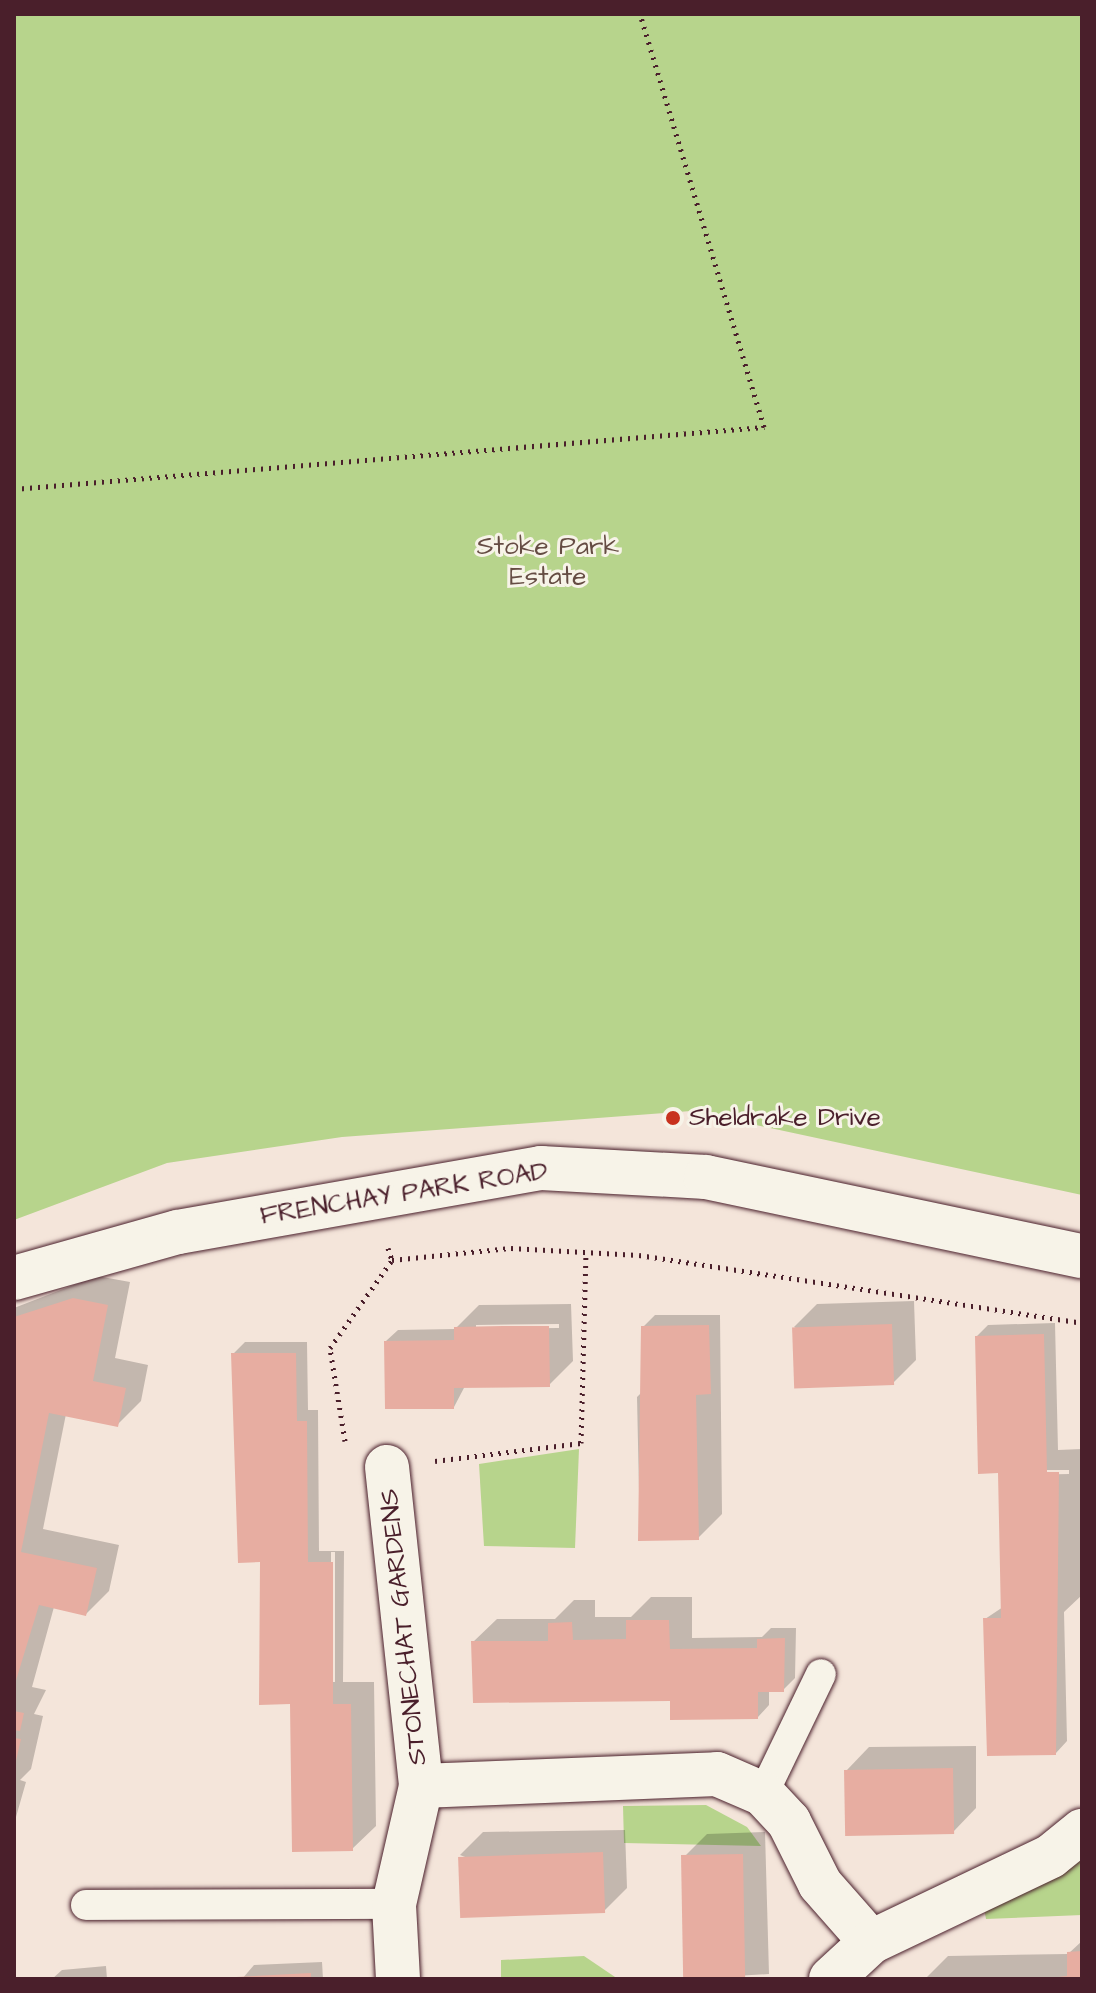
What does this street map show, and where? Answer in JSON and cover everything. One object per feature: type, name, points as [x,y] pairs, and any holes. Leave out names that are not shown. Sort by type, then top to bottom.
[{"type":"street","name":"FRENCHAY PARK ROAD","points":[[14,1278],[178,1232],[541,1168],[706,1177],[1082,1256]]},
{"type":"street","name":"STONECHAT GARDENS","points":[[387,1467],[421,1786],[394,1904],[398,1979]]},
{"type":"street","name":"STONECHAT GARDENS","points":[[421,1786],[717,1774],[763,1794],[789,1822],[820,1884],[871,1942]]},
{"type":"street","points":[[831,1979],[871,1942],[1051,1856],[1082,1831]]},
{"type":"lane","points":[[763,1794],[821,1674]]},
{"type":"lane","points":[[86,1905],[394,1904]]},
{"type":"path","points":[[14,489],[764,427],[640,14]]},
{"type":"path","points":[[390,1247],[392,1260],[330,1348],[350,1473],[581,1443],[586,1252]]},
{"type":"path","points":[[392,1260],[511,1248],[586,1252],[1082,1323]]},
{"type":"green space","name":"Stoke Park Estate","points":[[14,14],[1082,14],[1082,1195],[691,1111],[342,1137],[167,1163],[14,1220]]},
{"type":"green space","points":[[579,1449],[575,1548],[484,1546],[479,1464]]},
{"type":"green space","points":[[706,1805],[747,1827],[761,1846],[624,1843],[623,1806]]},
{"type":"green space","points":[[1082,1858],[1082,1915],[986,1919],[984,1908]]},
{"type":"green space","points":[[584,1956],[618,1979],[501,1979],[501,1960]]},
{"type":"building","points":[[73,1298],[108,1305],[93,1381],[126,1388],[118,1427],[49,1413],[21,1552],[97,1568],[86,1616],[39,1605],[14,1687],[14,1317]]},
{"type":"building","points":[[892,1324],[894,1385],[794,1388],[792,1327]]},
{"type":"building","points":[[709,1325],[711,1394],[696,1395],[699,1540],[638,1541],[641,1326]]},
{"type":"building","points":[[549,1326],[550,1387],[454,1388],[454,1409],[385,1409],[384,1341],[454,1340],[454,1327]]},
{"type":"building","points":[[1044,1334],[1047,1472],[1059,1472],[1056,1755],[987,1756],[983,1618],[1001,1618],[998,1473],[978,1474],[975,1336]]},
{"type":"building","points":[[231,1353],[296,1353],[297,1421],[307,1421],[308,1562],[333,1562],[333,1704],[351,1704],[353,1851],[292,1852],[290,1704],[259,1705],[260,1562],[238,1563]]},
{"type":"building","points":[[626,1620],[669,1620],[670,1649],[757,1648],[757,1639],[785,1638],[784,1692],[758,1692],[758,1719],[670,1720],[670,1701],[473,1703],[471,1641],[548,1641],[548,1623],[572,1622],[573,1640],[626,1639]]},
{"type":"building","points":[[14,1711],[24,1713],[20,1731],[14,1730]]},
{"type":"building","points":[[14,1738],[21,1739],[15,1765],[14,1765]]},
{"type":"building","points":[[953,1768],[954,1834],[845,1836],[844,1770]]},
{"type":"building","points":[[603,1852],[605,1913],[460,1918],[458,1857]]},
{"type":"building","points":[[743,1854],[745,1979],[683,1979],[681,1855]]},
{"type":"building","points":[[1082,1951],[1082,1979],[1041,1979],[1067,1976],[1067,1952]]},
{"type":"building","points":[[311,1973],[311,1979],[236,1979],[236,1977]]},
{"type":"place","name":"Sheldrake Drive","points":[[673,1118]]}]
